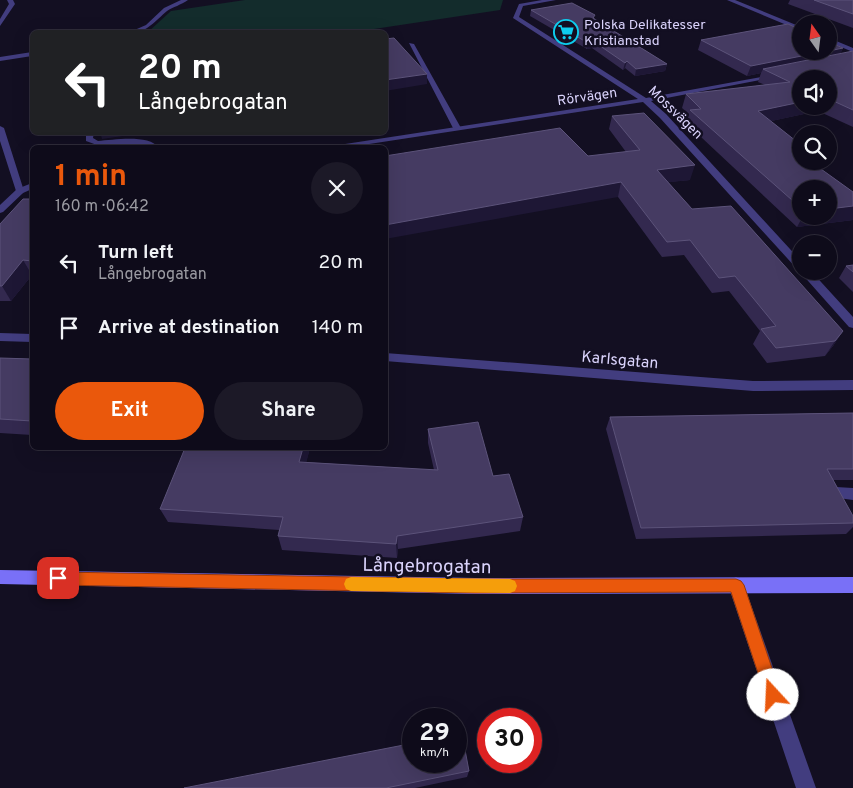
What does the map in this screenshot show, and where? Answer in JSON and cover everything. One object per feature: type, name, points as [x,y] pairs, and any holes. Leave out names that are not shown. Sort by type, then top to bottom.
[{"type":"main road","name":"Långebrogatan","points":[[0,577],[475,586],[853,585]]},
{"type":"street","points":[[0,24],[12,4],[10,0]]},
{"type":"street","points":[[138,30],[148,26],[166,9],[185,0]]},
{"type":"street","name":"Mossvägen","points":[[553,0],[521,5],[516,18],[645,100],[663,116],[792,257]]},
{"type":"street","points":[[730,0],[792,25]]},
{"type":"street","points":[[411,44],[457,128]]},
{"type":"street","points":[[838,44],[853,50]]},
{"type":"street","points":[[0,59],[30,54]]},
{"type":"street","name":"Rörvägen","points":[[343,145],[645,100],[786,73]]},
{"type":"street","points":[[0,128],[20,191]]},
{"type":"street","points":[[90,135],[89,139],[97,143],[146,142],[153,145]]},
{"type":"street","points":[[0,210],[20,191],[30,187]]},
{"type":"street","points":[[813,280],[853,324]]},
{"type":"street","points":[[0,337],[30,338]]},
{"type":"street","name":"Karlsgatan","points":[[388,357],[753,386],[853,385]]},
{"type":"street","points":[[836,493],[853,494]]},
{"type":"street","points":[[736,585],[806,788]]},
{"type":"green space","points":[[245,0],[503,0],[500,10],[367,30],[150,30],[171,11]]},
{"type":"building","points":[[814,0],[853,0],[853,14]]},
{"type":"building","points":[[572,3],[595,15],[593,18],[667,64],[636,69],[627,61],[625,63],[593,41],[588,43],[531,10]]},
{"type":"building","points":[[788,24],[792,26],[792,58],[751,66],[701,40]]},
{"type":"building","points":[[394,38],[427,74],[388,80],[388,39]]},
{"type":"building","points":[[853,51],[853,110],[837,103],[837,70],[792,70],[792,104],[758,111],[792,138],[792,170],[822,170],[836,180],[792,180],[792,200],[690,110],[701,109],[686,94],[790,82],[763,69],[808,60],[838,60],[838,54]]},
{"type":"building","points":[[644,113],[695,165],[657,170],[692,209],[731,206],[792,274],[792,280],[797,280],[843,331],[835,341],[776,348],[761,329],[776,326],[735,276],[719,278],[690,240],[667,242],[621,182],[388,224],[388,156],[560,128],[588,156],[640,150],[612,116]]},
{"type":"building","points":[[837,181],[853,192],[853,206],[837,208]]},
{"type":"building","points":[[23,199],[30,199],[30,261],[23,260],[2,286],[0,286],[0,224]]},
{"type":"building","points":[[853,265],[853,272],[846,266]]},
{"type":"building","points":[[0,358],[30,359],[30,421],[0,419]]},
{"type":"building","points":[[853,413],[853,469],[827,469],[853,516],[853,523],[641,528],[610,417]]},
{"type":"building","points":[[478,422],[493,476],[509,474],[523,517],[397,536],[396,544],[278,536],[283,517],[160,509],[184,450],[302,450],[299,462],[438,470],[428,429]]},
{"type":"building","points":[[402,745],[402,773],[459,773],[386,788],[184,788]]},
{"type":"slow traffic","points":[[351,584],[510,586]]},
{"type":"place","name":"Polska Delikatesser Kristianstad","points":[[566,32]]},
{"type":"route","points":[[58,578],[475,586],[736,585],[773,695]]}]
